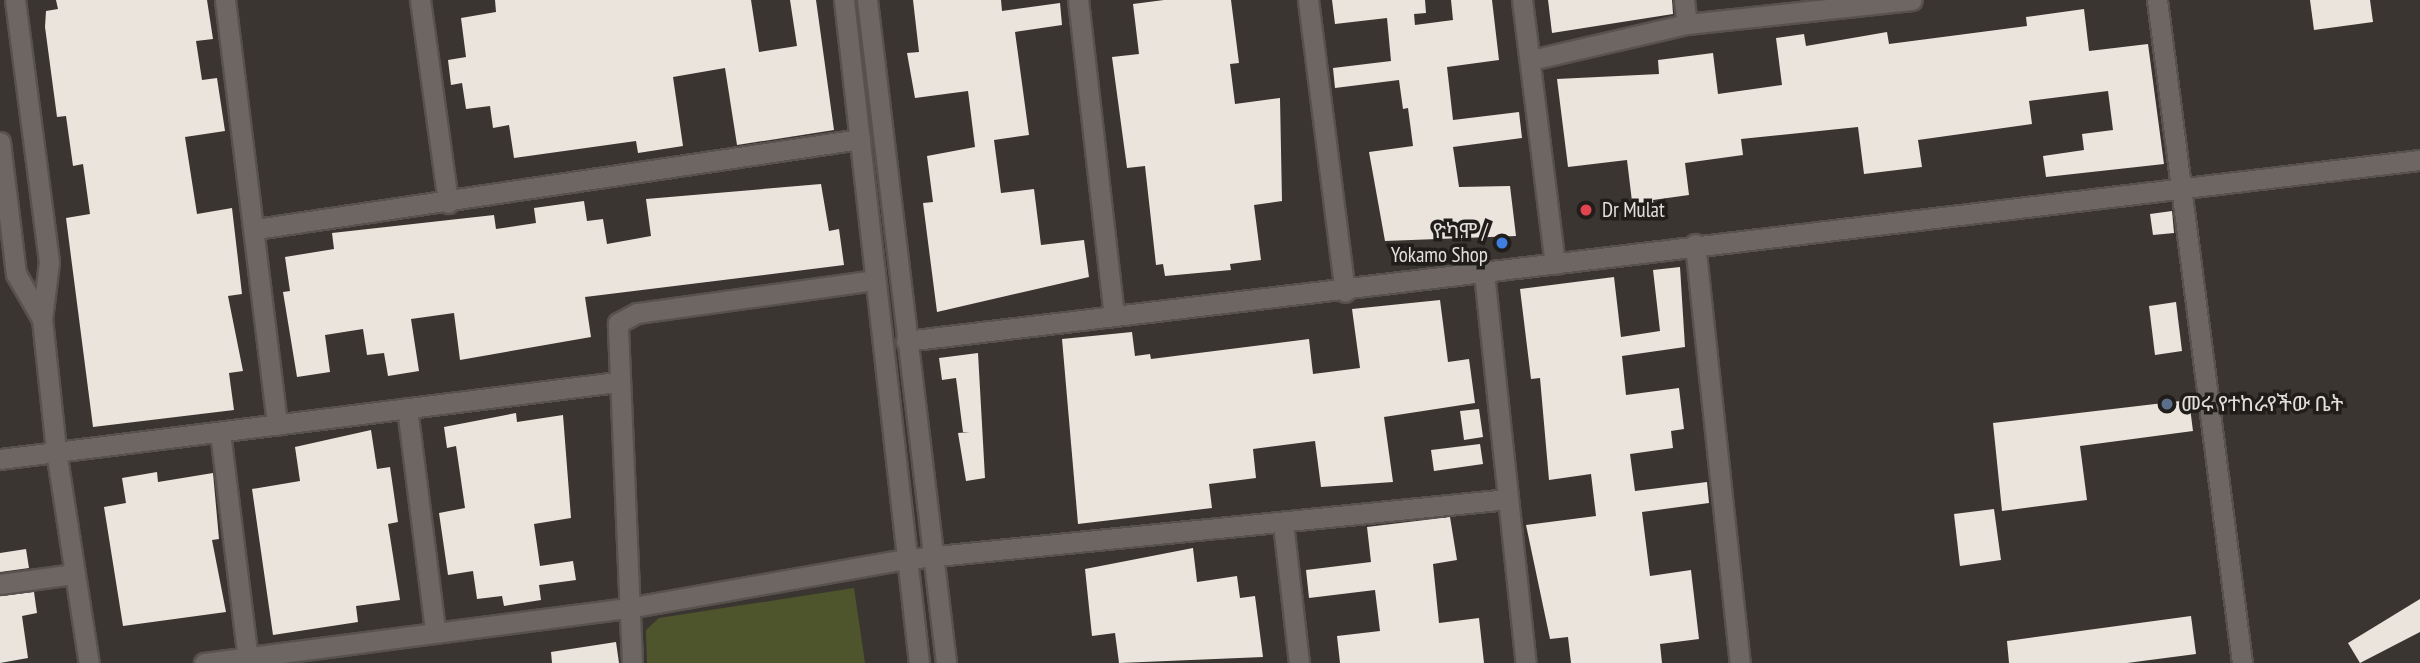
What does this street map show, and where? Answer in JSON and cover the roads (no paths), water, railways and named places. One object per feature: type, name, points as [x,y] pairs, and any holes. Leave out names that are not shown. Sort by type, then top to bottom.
[{"type":"street","points":[[15,0],[49,262],[42,319],[56,452],[89,663]]},
{"type":"street","points":[[225,0],[256,229],[277,425]]},
{"type":"street","points":[[420,0],[448,203]]},
{"type":"street","points":[[844,0],[919,663]]},
{"type":"street","points":[[867,0],[946,663]]},
{"type":"street","points":[[1078,0],[1114,316]]},
{"type":"street","points":[[1308,0],[1345,292]]},
{"type":"street","points":[[1522,0],[1555,264]]},
{"type":"street","points":[[1684,0],[1687,24]]},
{"type":"street","points":[[1531,60],[1687,24],[1912,0]]},
{"type":"street","points":[[2157,0],[2242,663]]},
{"type":"street","points":[[256,229],[448,203],[860,139]]},
{"type":"street","points":[[0,142],[16,274],[42,319]]},
{"type":"street","points":[[906,341],[1345,292],[1695,244],[2182,192],[2420,160]]},
{"type":"street","points":[[1695,244],[1740,663]]},
{"type":"street","points":[[1485,272],[1526,663]]},
{"type":"street","points":[[632,663],[613,332],[624,317],[874,280]]},
{"type":"street","points":[[0,459],[617,382]]},
{"type":"street","points":[[407,408],[435,631]]},
{"type":"street","points":[[220,432],[248,659]]},
{"type":"street","points":[[204,663],[628,608],[907,559],[935,559],[1508,499]]},
{"type":"street","points":[[1283,523],[1299,663]]},
{"type":"street","points":[[0,584],[74,574]]},
{"type":"place","name":"Dr Mulat","points":[[1586,210]]},
{"type":"place","name":"ዮካሞ / Yokamo Shop","points":[[1502,243]]},
{"type":"place","name":"መሩ የተከራየችው ቤት","points":[[2167,404]]}]
